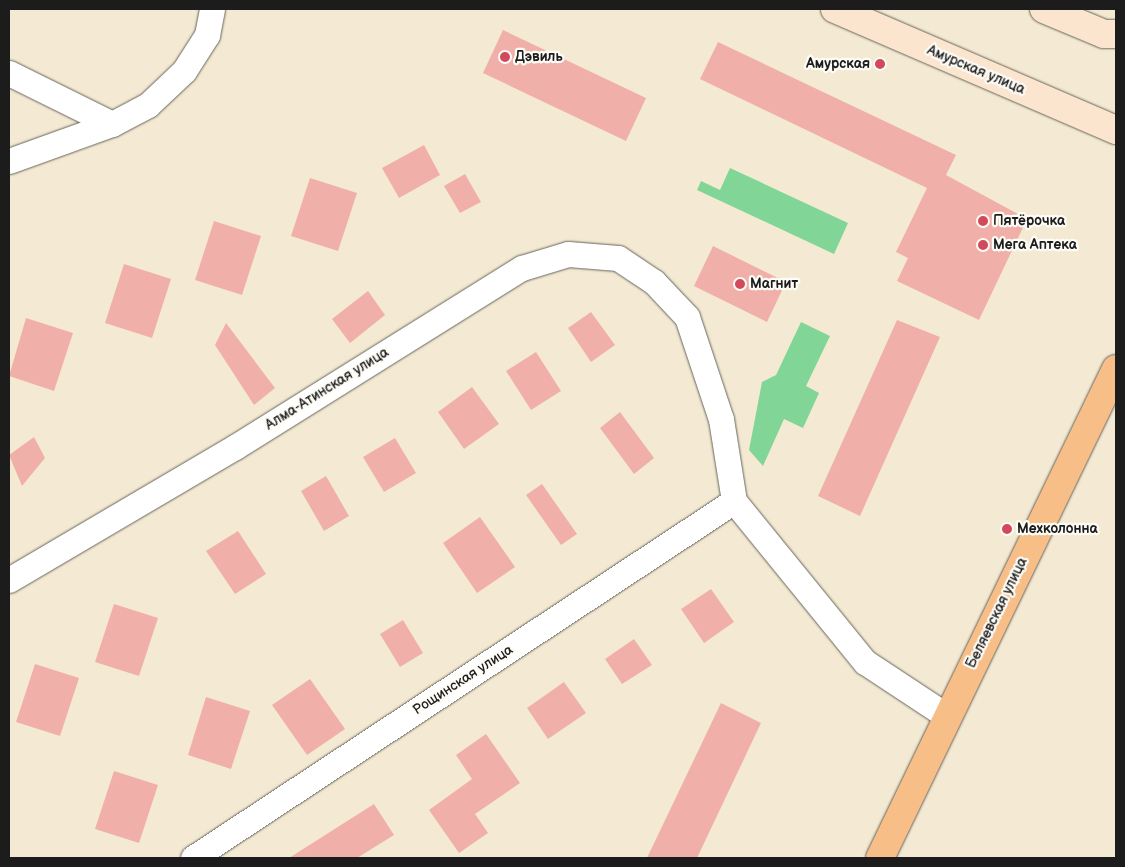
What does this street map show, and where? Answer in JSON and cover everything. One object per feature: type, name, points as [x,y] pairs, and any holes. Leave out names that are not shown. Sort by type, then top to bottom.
[{"type":"main road","name":"Беляевская улица","points":[[880,858],[946,716],[1116,369]]},
{"type":"street","points":[[9,161],[112,124],[148,105],[184,71],[208,35],[212,9]]},
{"type":"street","name":"Амурская улица","points":[[835,9],[1116,130]]},
{"type":"street","points":[[1044,9],[1104,34],[1116,34]]},
{"type":"street","points":[[9,72],[112,124]]},
{"type":"street","name":"Алма-Атинская улица","points":[[9,580],[235,447],[522,268],[568,254],[618,258],[654,282],[686,317],[704,360],[721,419],[734,501]]},
{"type":"street","points":[[734,501],[865,662],[946,716]]},
{"type":"street","name":"Рощинская улица","points":[[193,858],[734,501]]},
{"type":"green space","points":[[730,168],[848,223],[834,254],[697,190],[701,181],[720,190]]},
{"type":"green space","points":[[801,322],[830,336],[806,386],[819,393],[803,428],[784,419],[763,466],[749,450],[762,382],[776,375]]},
{"type":"building","points":[[503,30],[646,98],[626,141],[483,73]]},
{"type":"building","points":[[718,42],[956,155],[946,175],[1027,219],[979,320],[897,281],[908,258],[896,252],[927,188],[700,79]]},
{"type":"building","points":[[424,145],[440,175],[399,198],[382,168]]},
{"type":"building","points":[[465,174],[481,202],[460,213],[444,186]]},
{"type":"building","points":[[310,178],[357,193],[338,251],[291,236]]},
{"type":"building","points":[[214,221],[261,236],[242,295],[195,280]]},
{"type":"building","name":"Магнит","points":[[713,246],[786,282],[767,322],[694,286]]},
{"type":"building","points":[[124,264],[171,279],[152,338],[105,323]]},
{"type":"building","points":[[368,291],[385,315],[350,343],[332,319]]},
{"type":"building","points":[[591,312],[615,345],[591,362],[568,328]]},
{"type":"building","points":[[26,318],[73,333],[54,391],[9,376]]},
{"type":"building","points":[[897,320],[940,337],[860,516],[818,496]]},
{"type":"building","points":[[226,323],[275,388],[254,405],[215,345]]},
{"type":"building","points":[[536,352],[561,391],[531,410],[506,371]]},
{"type":"building","points":[[472,387],[499,424],[464,449],[438,412]]},
{"type":"building","points":[[620,412],[654,458],[634,474],[600,428]]},
{"type":"building","points":[[34,437],[45,458],[22,486],[9,455]]},
{"type":"building","points":[[395,438],[416,473],[384,492],[363,457]]},
{"type":"building","points":[[326,476],[349,516],[324,531],[301,491]]},
{"type":"building","points":[[542,484],[577,534],[561,545],[526,495]]},
{"type":"building","points":[[480,517],[515,567],[477,593],[443,543]]},
{"type":"building","points":[[238,531],[266,574],[235,594],[206,551]]},
{"type":"building","points":[[711,589],[734,622],[704,643],[681,609]]},
{"type":"building","points":[[114,604],[158,618],[139,676],[95,662]]},
{"type":"building","points":[[403,620],[423,653],[400,667],[380,634]]},
{"type":"building","points":[[634,639],[652,665],[622,684],[605,659]]},
{"type":"building","points":[[35,664],[79,678],[60,736],[16,722]]},
{"type":"building","points":[[310,679],[345,729],[307,755],[272,705]]},
{"type":"building","points":[[564,682],[586,713],[548,739],[527,708]]},
{"type":"building","points":[[206,697],[250,711],[231,769],[188,755]]},
{"type":"building","points":[[721,703],[761,723],[697,858],[647,858]]},
{"type":"building","points":[[486,734],[520,783],[475,814],[488,833],[459,853],[429,810],[472,779],[456,755]]},
{"type":"building","points":[[114,771],[158,785],[139,843],[95,829]]},
{"type":"building","points":[[374,804],[394,835],[357,858],[289,858]]},
{"type":"place","name":"Дэвиль","points":[[505,57]]},
{"type":"place","name":"Амурская","points":[[880,64]]},
{"type":"place","name":"Пятёрочка","points":[[983,221]]},
{"type":"place","name":"Мега Аптека","points":[[983,245]]},
{"type":"place","name":"Магнит","points":[[740,284]]},
{"type":"place","name":"Мехколонна","points":[[1007,529]]}]
